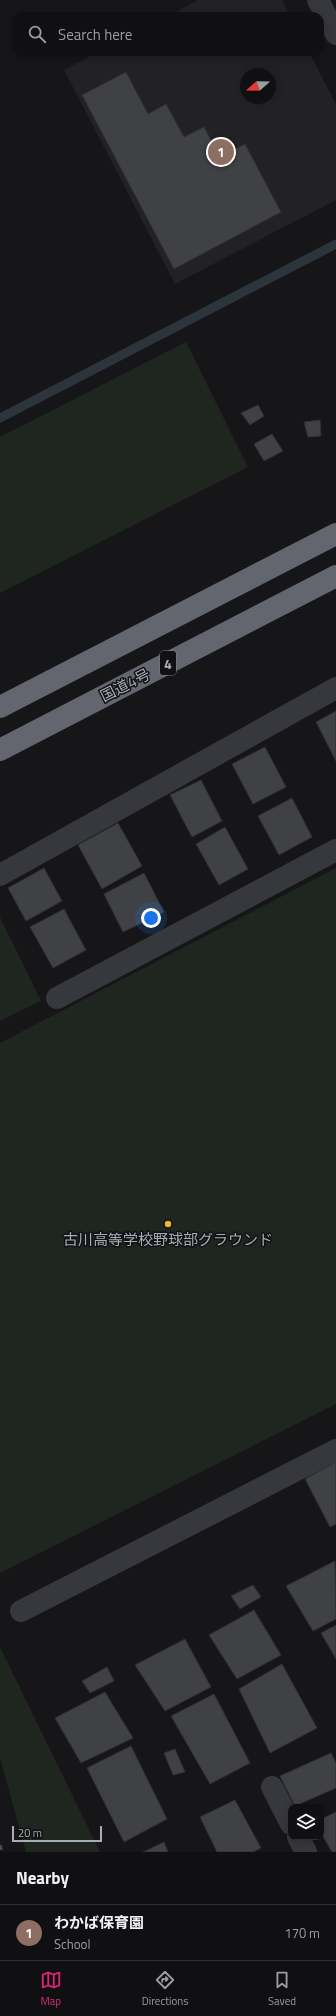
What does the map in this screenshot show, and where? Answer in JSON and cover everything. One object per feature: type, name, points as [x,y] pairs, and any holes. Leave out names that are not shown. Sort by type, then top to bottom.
[{"type":"highway","points":[[0,707],[336,534]]},
{"type":"highway","name":"国道4号","points":[[0,750],[336,576]]},
{"type":"street","points":[[318,0],[336,34]]},
{"type":"street","points":[[0,875],[336,688]]},
{"type":"street","points":[[57,998],[336,850]]},
{"type":"street","points":[[21,1611],[336,1450]]},
{"type":"street","points":[[272,1787],[288,1818]]},
{"type":"street","points":[[300,1840],[306,1852]]},
{"type":"shaded area","points":[[198,0],[282,0],[288,12],[176,12]]},
{"type":"shaded area","points":[[90,56],[311,56],[336,104],[336,200],[175,284],[64,70]]},
{"type":"shaded area","points":[[186,342],[248,467],[0,593],[0,437]]},
{"type":"shaded area","name":"古川高等学校野球部グラウンド","points":[[336,868],[336,1404],[0,1573],[0,1043]]},
{"type":"shaded area","points":[[0,917],[41,1001],[0,1021]]},
{"type":"shaded area","points":[[0,1647],[100,1852],[26,1852],[0,1758]]},
{"type":"building","points":[[126,72],[148,114],[166,104],[184,137],[204,127],[220,157],[245,144],[281,212],[174,269],[82,95]]},
{"type":"building","points":[[258,405],[264,416],[250,425],[241,413]]},
{"type":"building","points":[[320,420],[321,436],[308,437],[304,422]]},
{"type":"building","points":[[272,434],[283,451],[264,461],[254,444]]},
{"type":"building","points":[[336,711],[336,761],[316,722]]},
{"type":"building","points":[[265,747],[286,787],[253,804],[232,764]]},
{"type":"building","points":[[201,780],[222,821],[192,837],[170,795]]},
{"type":"building","points":[[292,798],[312,837],[279,855],[258,816]]},
{"type":"building","points":[[118,823],[142,866],[102,889],[78,845]]},
{"type":"building","points":[[225,827],[248,869],[219,885],[196,844]]},
{"type":"building","points":[[44,868],[62,901],[26,921],[8,888]]},
{"type":"building","points":[[144,873],[164,912],[123,932],[104,894]]},
{"type":"building","points":[[64,909],[86,950],[53,968],[30,927]]},
{"type":"building","points":[[336,1462],[336,1524],[330,1527],[305,1479]]},
{"type":"building","points":[[335,1561],[336,1619],[313,1631],[286,1586]]},
{"type":"building","points":[[253,1585],[261,1597],[240,1609],[231,1596]]},
{"type":"building","points":[[254,1610],[281,1655],[237,1679],[209,1635]]},
{"type":"building","points":[[336,1625],[336,1659],[321,1633]]},
{"type":"building","points":[[185,1639],[211,1687],[165,1711],[135,1665]]},
{"type":"building","points":[[282,1664],[317,1728],[270,1753],[239,1689]]},
{"type":"building","points":[[107,1667],[114,1681],[90,1693],[82,1681]]},
{"type":"building","points":[[105,1692],[133,1738],[81,1763],[55,1718]]},
{"type":"building","points":[[214,1694],[250,1763],[210,1784],[171,1716]]},
{"type":"building","points":[[131,1746],[167,1819],[124,1842],[87,1768]]},
{"type":"building","points":[[175,1749],[185,1772],[173,1775],[164,1753]]},
{"type":"building","points":[[331,1753],[336,1763],[336,1788],[300,1804],[294,1804],[280,1776]]},
{"type":"building","points":[[235,1800],[261,1848],[253,1852],[217,1852],[200,1817]]},
{"type":"building","points":[[336,1812],[336,1852],[332,1852],[324,1838],[324,1818]]},
{"type":"building","points":[[164,1842],[168,1852],[143,1852]]},
{"type":"waterway","points":[[0,418],[336,244]]},
{"type":"railway","points":[[0,1845],[2,1852]]},
{"type":"place","name":"わかば保育園","points":[[221,152]]},
{"type":"place","name":"古川高等学校野球部グラウンド","points":[[168,1224]]}]
